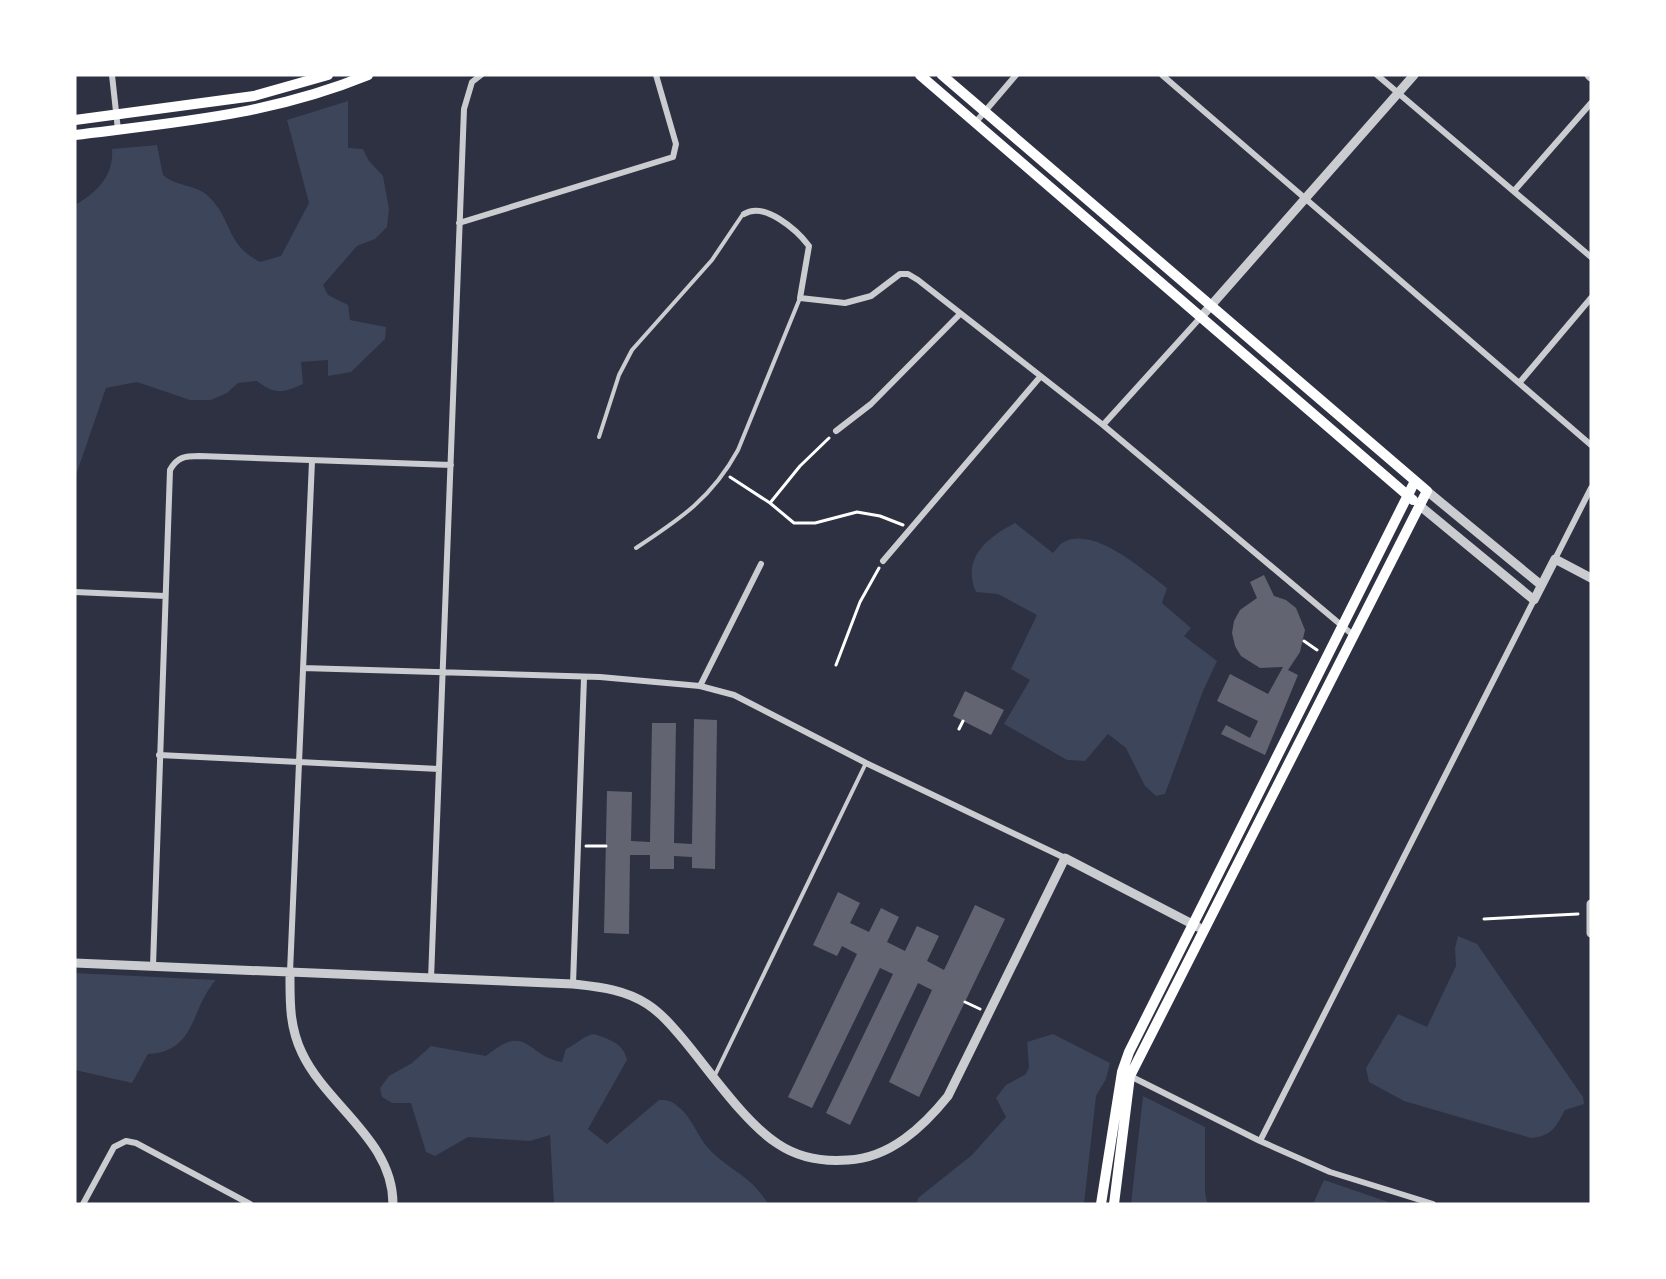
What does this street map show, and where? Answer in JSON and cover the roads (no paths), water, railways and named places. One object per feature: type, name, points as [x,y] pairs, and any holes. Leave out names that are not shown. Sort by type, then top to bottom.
[{"type":"main road","points":[[75,120],[254,96],[328,75]]},
{"type":"main road","points":[[75,135],[218,118],[269,108],[326,92],[368,75]]},
{"type":"main road","points":[[920,75],[1419,505]]},
{"type":"main road","points":[[942,75],[1426,491],[1203,930],[1126,1074],[1101,1204]]},
{"type":"main road","points":[[1114,1204],[1129,1052],[1415,482]]},
{"type":"street","points":[[112,75],[117,130]]},
{"type":"street","points":[[431,979],[464,109],[472,82],[481,75]]},
{"type":"street","points":[[459,223],[674,157],[676,144],[656,75]]},
{"type":"street","points":[[975,123],[1016,75]]},
{"type":"street","points":[[1162,75],[1591,445]]},
{"type":"street","points":[[1377,75],[1591,257]]},
{"type":"street","points":[[1103,425],[1414,75]]},
{"type":"street","points":[[1514,191],[1591,103]]},
{"type":"street","points":[[744,214],[756,209],[762,210],[803,238],[809,246],[800,298],[845,303],[872,296],[891,279],[900,274],[908,274],[1103,425],[1353,635]]},
{"type":"street","points":[[1520,382],[1591,298]]},
{"type":"street","points":[[836,431],[871,404],[960,314]]},
{"type":"street","points":[[883,561],[1040,377]]},
{"type":"street","points":[[153,966],[169,481],[170,470],[175,461],[185,456],[451,465]]},
{"type":"street","points":[[312,461],[290,1014],[302,1054],[318,1078],[382,1158],[391,1181],[393,1204]]},
{"type":"street","points":[[1260,1141],[1591,488]]},
{"type":"street","points":[[1426,491],[1541,585]]},
{"type":"street","points":[[1419,505],[1534,600]]},
{"type":"street","points":[[1555,559],[1591,578]]},
{"type":"street","points":[[700,686],[760,564]]},
{"type":"street","points":[[75,592],[165,596]]},
{"type":"street","points":[[303,668],[584,678],[700,686],[734,695],[866,763],[1065,858],[1203,930]]},
{"type":"street","points":[[573,984],[584,678]]},
{"type":"street","points":[[159,755],[439,769]]},
{"type":"street","points":[[75,963],[573,984],[625,991],[662,1016],[751,1120],[778,1144],[807,1158],[828,1161],[854,1160],[876,1155],[906,1138],[927,1121],[948,1096],[1065,858]]},
{"type":"street","points":[[1590,909],[1591,933]]},
{"type":"street","points":[[1126,1074],[1260,1141],[1329,1172],[1433,1204]]},
{"type":"street","points":[[83,1204],[114,1147],[121,1142],[136,1143],[248,1204]]},
{"type":"lane","points":[[599,437],[619,375],[632,350],[712,260],[744,214]]},
{"type":"lane","points":[[636,548],[682,518],[712,491],[725,474],[738,450],[800,298]]},
{"type":"lane","points":[[714,1076],[866,763]]}]
